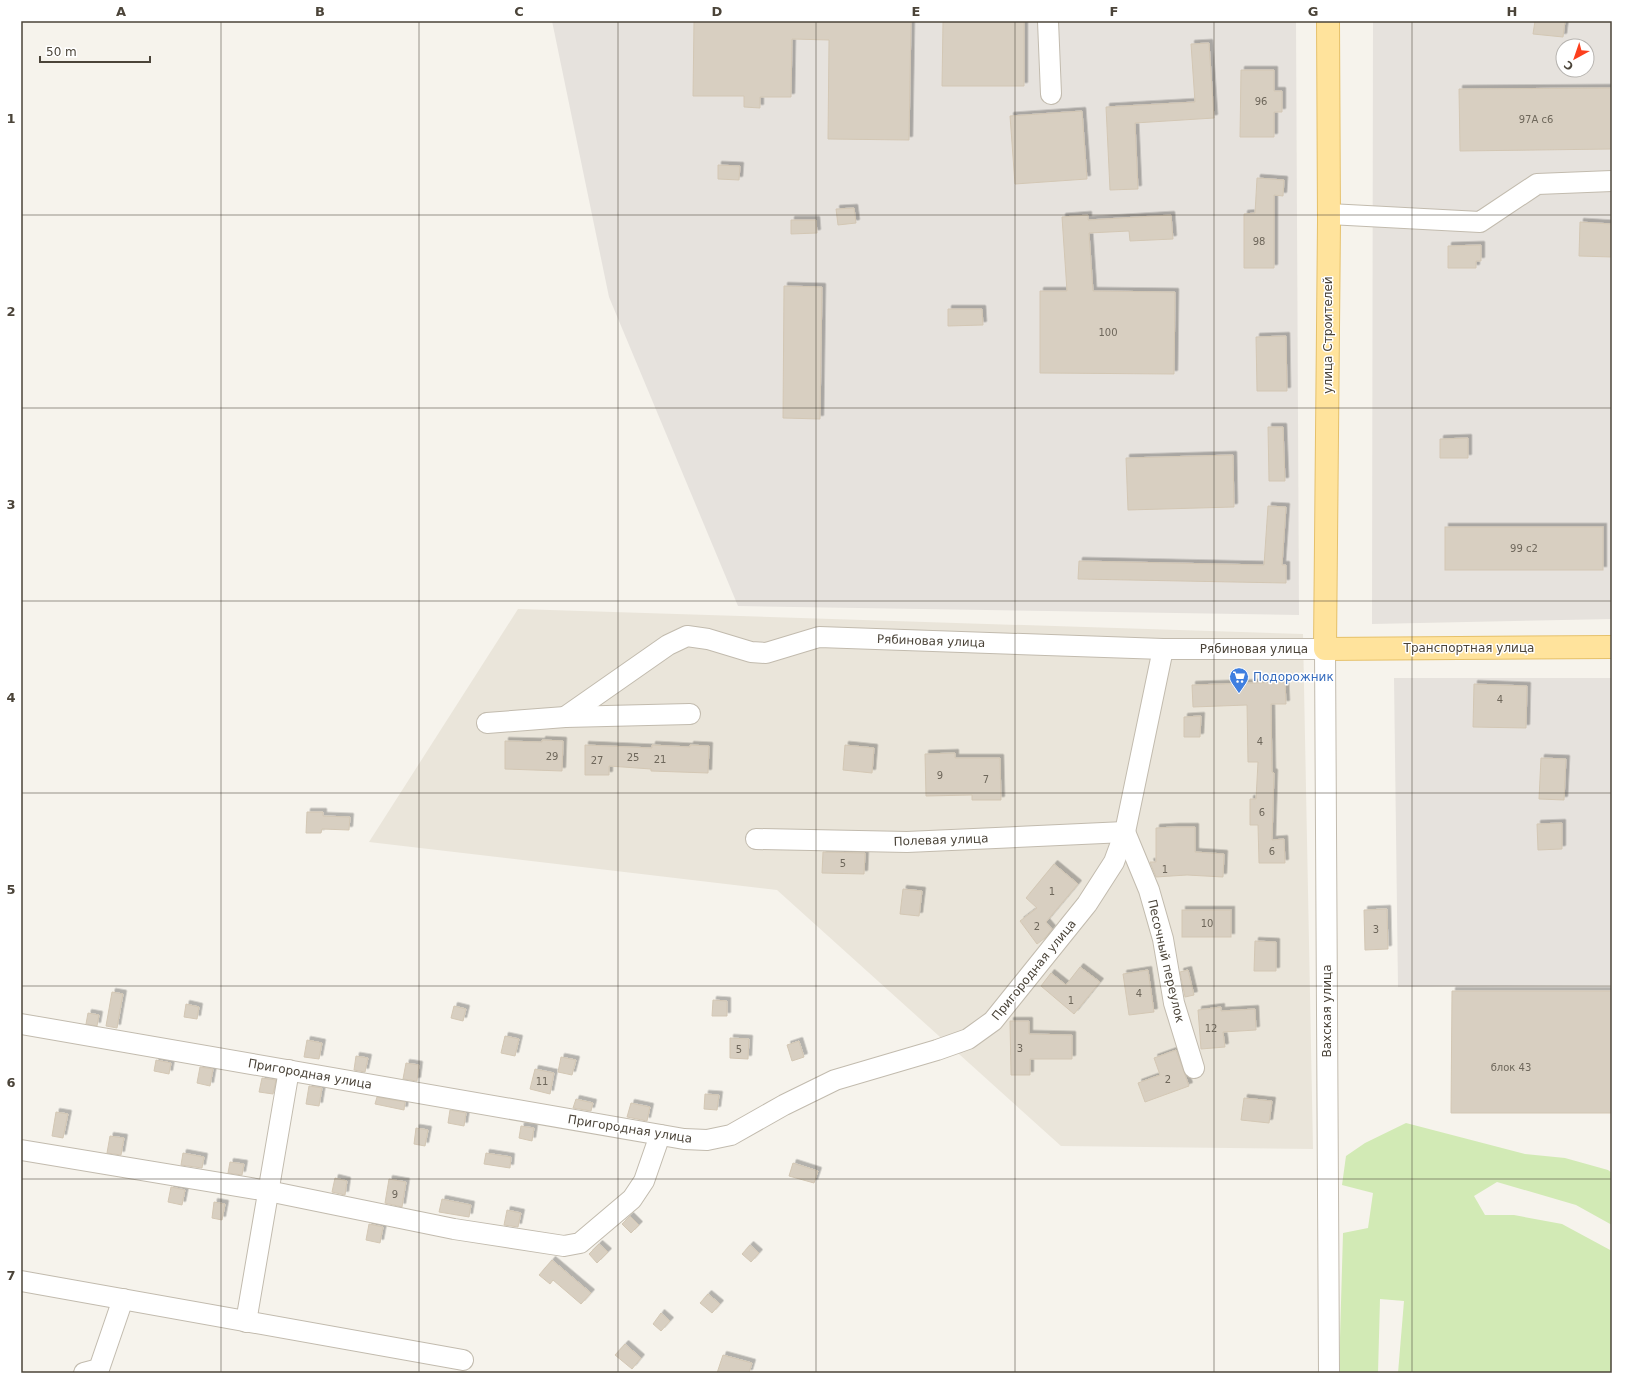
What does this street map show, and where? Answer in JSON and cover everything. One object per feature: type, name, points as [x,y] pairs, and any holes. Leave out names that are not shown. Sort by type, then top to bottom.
[{"type":"main road","name":"улица Строителей","points":[[1326,649],[1329,214],[1328,21]]},
{"type":"main road","name":"Транспортная улица","points":[[1326,649],[1612,647]]},
{"type":"street","points":[[1048,21],[1051,94]]},
{"type":"street","points":[[1329,214],[1480,222],[1537,184],[1612,181]]},
{"type":"street","name":"Рябиновая улица","points":[[565,717],[668,645],[687,636],[708,639],[751,652],[766,654],[819,637],[1163,649],[1326,649]]},
{"type":"street","name":"Пригородная улица","points":[[21,1024],[684,1139],[707,1140],[731,1135],[784,1105],[835,1080],[937,1050],[968,1039],[993,1021],[1087,904],[1114,862],[1125,832],[1163,649]]},
{"type":"street","name":"Вахская улица","points":[[1326,649],[1329,1373]]},
{"type":"street","points":[[487,722],[565,717],[690,714]]},
{"type":"street","name":"Полевая улица","points":[[756,839],[907,842],[1125,832]]},
{"type":"street","name":"Песочный переулок","points":[[1125,832],[1149,890],[1163,939],[1174,1003],[1194,1068]]},
{"type":"street","points":[[246,1322],[289,1070]]},
{"type":"street","points":[[21,1150],[268,1191],[454,1229],[564,1246],[580,1243],[632,1199],[644,1181],[660,1135]]},
{"type":"street","points":[[21,1280],[246,1322],[463,1360]]},
{"type":"street","points":[[84,1373],[99,1369],[123,1299]]},
{"type":"shaded area","points":[[552,21],[1296,21],[1299,615],[738,606],[609,297]]},
{"type":"shaded area","points":[[1373,21],[1612,21],[1612,619],[1372,624]]},
{"type":"shaded area","points":[[518,609],[1303,634],[1313,1149],[1061,1146],[777,890],[369,842]]},
{"type":"shaded area","points":[[1394,678],[1612,678],[1612,985],[1398,987]]},
{"type":"green space","points":[[1406,1123],[1525,1154],[1565,1158],[1608,1170],[1612,1173],[1612,1225],[1576,1205],[1497,1182],[1474,1196],[1485,1215],[1514,1215],[1562,1224],[1612,1251],[1612,1373],[1398,1373],[1404,1301],[1380,1299],[1378,1373],[1339,1373],[1343,1233],[1368,1228],[1373,1193],[1342,1185],[1346,1156],[1365,1143]]},
{"type":"building","points":[[694,21],[911,21],[909,140],[828,139],[829,40],[792,39],[791,97],[760,97],[760,108],[744,107],[744,96],[693,96]]},
{"type":"building","points":[[943,21],[1024,21],[1024,86],[942,86]]},
{"type":"building","points":[[1535,21],[1565,21],[1563,37],[1533,34]]},
{"type":"building","points":[[1209,43],[1214,118],[1135,123],[1138,189],[1110,190],[1106,107],[1195,102],[1191,44]]},
{"type":"building","points":[[1241,70],[1274,70],[1274,91],[1282,91],[1282,112],[1274,112],[1274,137],[1240,137]]},
{"type":"building","points":[[1612,88],[1612,149],[1460,151],[1459,89]]},
{"type":"building","points":[[1082,111],[1087,179],[1015,184],[1010,116]]},
{"type":"building","points":[[718,165],[740,166],[739,180],[718,179]]},
{"type":"building","points":[[1257,178],[1284,180],[1283,196],[1274,195],[1274,268],[1244,268],[1244,214],[1255,213]]},
{"type":"building","points":[[854,208],[856,223],[838,225],[836,209]]},
{"type":"building","points":[[1088,215],[1088,220],[1171,215],[1173,239],[1130,241],[1129,231],[1089,233],[1093,291],[1175,292],[1174,374],[1040,373],[1040,291],[1067,291],[1062,217]]},
{"type":"building","points":[[791,220],[816,220],[817,233],[791,234]]},
{"type":"building","points":[[1580,222],[1612,224],[1612,257],[1579,256]]},
{"type":"building","points":[[1481,245],[1481,261],[1476,261],[1476,268],[1448,268],[1448,246]]},
{"type":"building","points":[[784,286],[822,287],[820,419],[783,418]]},
{"type":"building","points":[[948,309],[982,309],[983,325],[948,326]]},
{"type":"building","points":[[1286,336],[1287,391],[1257,391],[1256,337]]},
{"type":"building","points":[[1268,427],[1283,427],[1285,481],[1269,481]]},
{"type":"building","points":[[1468,438],[1468,458],[1440,458],[1440,439]]},
{"type":"building","points":[[1233,455],[1234,507],[1128,510],[1126,458]]},
{"type":"building","points":[[1268,506],[1286,507],[1282,565],[1286,565],[1286,583],[1078,579],[1079,561],[1264,565]]},
{"type":"building","points":[[1445,527],[1603,527],[1603,570],[1445,570]]},
{"type":"building","points":[[1285,682],[1286,704],[1271,704],[1272,772],[1274,773],[1272,840],[1284,839],[1285,863],[1259,863],[1258,825],[1250,825],[1250,799],[1256,799],[1258,762],[1248,762],[1247,705],[1193,707],[1192,685]]},
{"type":"building","points":[[1474,684],[1527,686],[1526,728],[1473,727]]},
{"type":"building","points":[[1201,716],[1200,737],[1184,737],[1184,717]]},
{"type":"building","points":[[542,740],[563,741],[562,771],[505,769],[505,741],[542,742]]},
{"type":"building","points":[[585,745],[652,748],[652,745],[690,747],[690,745],[709,746],[708,773],[651,771],[651,769],[609,766],[609,775],[585,775]]},
{"type":"building","points":[[845,745],[874,748],[872,773],[843,770]]},
{"type":"building","points":[[955,753],[955,758],[1000,758],[1001,800],[972,800],[972,795],[926,796],[925,754]]},
{"type":"building","points":[[1541,758],[1566,759],[1564,800],[1539,799]]},
{"type":"building","points":[[307,812],[323,812],[323,816],[350,817],[349,830],[322,829],[321,833],[306,833]]},
{"type":"building","points":[[1562,823],[1562,849],[1538,850],[1537,824]]},
{"type":"building","points":[[1195,827],[1195,852],[1224,854],[1223,877],[1187,875],[1156,877],[1150,862],[1156,862],[1156,828]]},
{"type":"building","points":[[823,852],[865,853],[864,874],[822,873]]},
{"type":"building","points":[[1054,864],[1078,884],[1046,922],[1052,929],[1045,938],[1037,944],[1020,921],[1037,908],[1026,898]]},
{"type":"building","points":[[903,889],[922,891],[919,916],[900,914]]},
{"type":"building","points":[[1387,909],[1388,949],[1365,950],[1364,910]]},
{"type":"building","points":[[1182,910],[1231,910],[1231,937],[1182,937]]},
{"type":"building","points":[[1255,941],[1276,942],[1276,971],[1254,971]]},
{"type":"building","points":[[1080,967],[1100,982],[1074,1014],[1041,986],[1051,973],[1066,985]]},
{"type":"building","points":[[1148,970],[1154,1012],[1129,1015],[1123,974]]},
{"type":"building","points":[[1188,970],[1194,995],[1185,997],[1180,972]]},
{"type":"building","points":[[1452,991],[1612,991],[1612,1113],[1451,1113]]},
{"type":"building","points":[[112,992],[123,994],[117,1028],[106,1026]]},
{"type":"building","points":[[713,1000],[727,1001],[727,1016],[712,1016]]},
{"type":"building","points":[[186,1004],[199,1007],[197,1019],[184,1017]]},
{"type":"building","points":[[454,1006],[466,1009],[463,1021],[451,1018]]},
{"type":"building","points":[[1221,1007],[1221,1011],[1255,1009],[1256,1030],[1223,1032],[1225,1047],[1201,1049],[1198,1010]]},
{"type":"building","points":[[88,1013],[99,1015],[97,1026],[86,1024]]},
{"type":"building","points":[[1010,1021],[1029,1021],[1029,1034],[1072,1035],[1072,1059],[1030,1059],[1030,1075],[1011,1075]]},
{"type":"building","points":[[505,1036],[519,1039],[515,1056],[501,1053]]},
{"type":"building","points":[[730,1038],[749,1039],[748,1059],[730,1058]]},
{"type":"building","points":[[307,1040],[322,1043],[319,1059],[304,1057]]},
{"type":"building","points":[[799,1041],[804,1057],[792,1061],[787,1045]]},
{"type":"building","points":[[1176,1050],[1189,1086],[1145,1102],[1138,1083],[1160,1075],[1154,1058]]},
{"type":"building","points":[[356,1056],[368,1058],[365,1072],[354,1070]]},
{"type":"building","points":[[561,1057],[576,1060],[572,1075],[558,1072]]},
{"type":"building","points":[[156,1060],[171,1063],[169,1074],[154,1071]]},
{"type":"building","points":[[406,1063],[419,1065],[417,1081],[403,1079]]},
{"type":"building","points":[[200,1067],[213,1069],[210,1086],[197,1083]]},
{"type":"building","points":[[535,1069],[554,1073],[550,1094],[530,1089]]},
{"type":"building","points":[[262,1078],[276,1080],[273,1094],[259,1092]]},
{"type":"building","points":[[309,1086],[322,1088],[319,1106],[306,1104]]},
{"type":"building","points":[[705,1094],[719,1095],[717,1110],[704,1109]]},
{"type":"building","points":[[377,1097],[405,1102],[404,1110],[375,1104]]},
{"type":"building","points":[[1244,1098],[1272,1101],[1269,1123],[1241,1120]]},
{"type":"building","points":[[576,1099],[593,1103],[591,1111],[573,1108]]},
{"type":"building","points":[[631,1103],[650,1107],[647,1121],[627,1117]]},
{"type":"building","points":[[450,1110],[466,1113],[464,1126],[448,1123]]},
{"type":"building","points":[[56,1112],[68,1114],[63,1138],[52,1136]]},
{"type":"building","points":[[521,1126],[534,1128],[532,1141],[519,1138]]},
{"type":"building","points":[[416,1128],[428,1130],[425,1146],[414,1144]]},
{"type":"building","points":[[110,1136],[124,1138],[121,1155],[107,1153]]},
{"type":"building","points":[[183,1153],[204,1157],[202,1168],[181,1165]]},
{"type":"building","points":[[486,1153],[511,1157],[510,1168],[484,1164]]},
{"type":"building","points":[[230,1162],[244,1164],[242,1175],[228,1173]]},
{"type":"building","points":[[793,1163],[818,1171],[814,1183],[789,1176]]},
{"type":"building","points":[[335,1178],[347,1181],[345,1195],[332,1192]]},
{"type":"building","points":[[389,1179],[406,1182],[402,1207],[385,1203]]},
{"type":"building","points":[[171,1187],[185,1190],[182,1205],[168,1202]]},
{"type":"building","points":[[442,1199],[471,1205],[469,1217],[439,1212]]},
{"type":"building","points":[[214,1202],[225,1204],[222,1220],[212,1218]]},
{"type":"building","points":[[507,1210],[521,1213],[518,1227],[504,1225]]},
{"type":"building","points":[[630,1216],[639,1225],[631,1233],[622,1224]]},
{"type":"building","points":[[369,1224],[383,1227],[380,1243],[366,1240]]},
{"type":"building","points":[[599,1244],[608,1252],[597,1263],[589,1254]]},
{"type":"building","points":[[750,1245],[759,1253],[751,1262],[742,1254]]},
{"type":"building","points":[[552,1260],[591,1293],[581,1304],[553,1280],[550,1284],[539,1275]]},
{"type":"building","points":[[708,1294],[720,1304],[712,1313],[700,1303]]},
{"type":"building","points":[[661,1313],[670,1321],[661,1331],[653,1324]]},
{"type":"building","points":[[625,1344],[641,1358],[632,1369],[615,1355]]},
{"type":"building","points":[[723,1355],[752,1363],[749,1373],[717,1373]]},
{"type":"place","name":"Подорожник","points":[[1239,694]]}]
